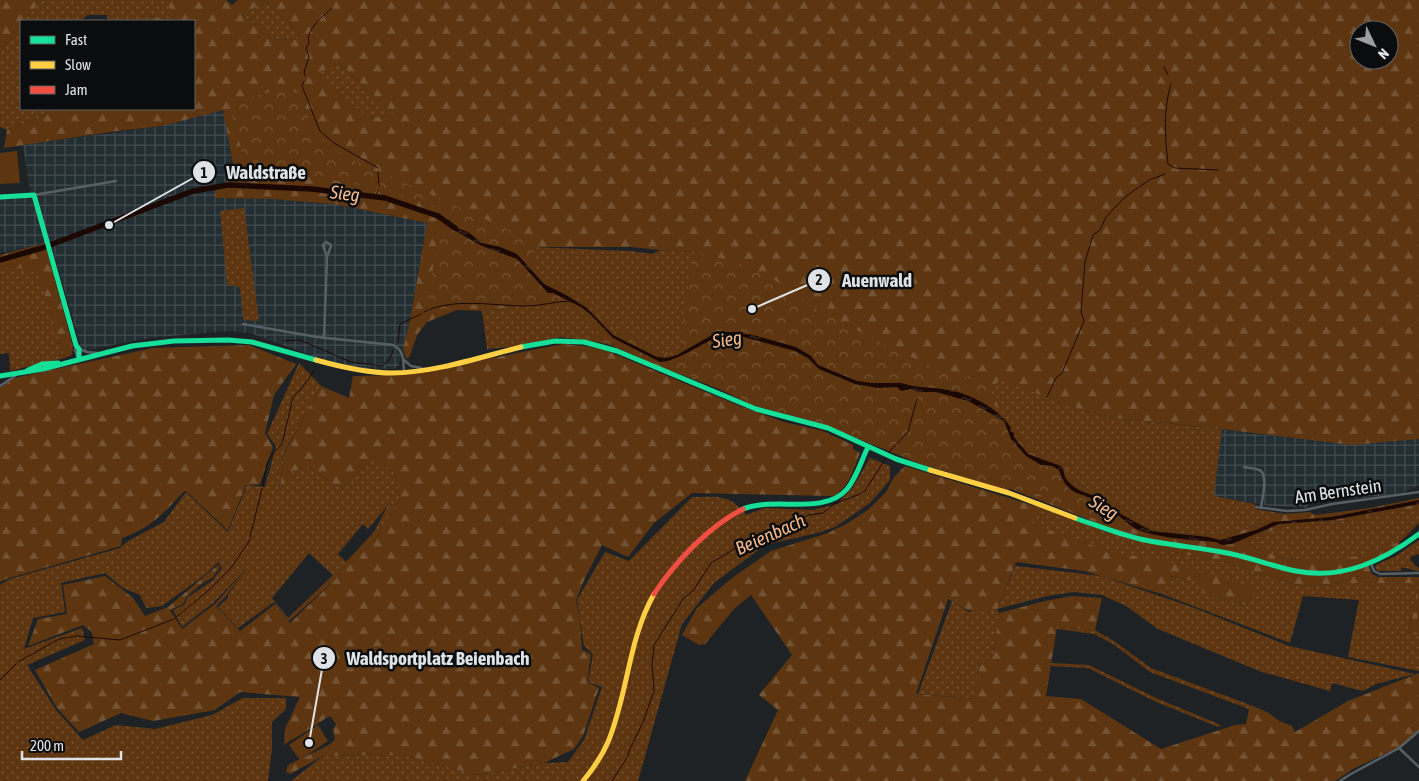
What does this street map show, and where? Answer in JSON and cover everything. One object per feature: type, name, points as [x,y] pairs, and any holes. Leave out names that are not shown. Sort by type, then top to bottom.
[{"type":"main road","points":[[0,198],[34,195],[80,354],[79,359]]},
{"type":"main road","points":[[0,376],[27,371],[42,364],[60,363],[150,343],[198,340],[238,340],[271,346],[351,370],[386,372],[425,369],[555,341],[584,342],[617,351],[756,409],[828,428],[896,459],[937,473],[1009,493],[1103,528],[1140,539],[1224,552],[1297,571],[1334,572],[1370,564],[1396,551],[1419,534]]},
{"type":"main road","points":[[583,781],[600,760],[608,742],[632,653],[647,608],[654,594],[671,572],[711,531],[735,514],[749,507],[767,503],[816,502],[839,496],[853,481],[868,447]]},
{"type":"street","points":[[34,195],[116,181]]},
{"type":"street","points":[[324,338],[327,257],[323,245],[326,242],[332,246],[327,257]]},
{"type":"street","points":[[244,324],[324,338],[393,345],[401,350],[404,372]]},
{"type":"street","points":[[77,347],[87,352],[99,354]]},
{"type":"street","points":[[403,358],[411,366],[425,369]]},
{"type":"street","points":[[0,386],[17,373]]},
{"type":"street","points":[[1244,467],[1255,468],[1261,472],[1264,478],[1261,508]]},
{"type":"street","name":"Am Bernstein","points":[[1256,507],[1287,511],[1305,510],[1324,505],[1419,492]]},
{"type":"street","points":[[1370,564],[1374,571],[1380,574],[1419,574]]},
{"type":"street","points":[[1340,781],[1399,748],[1419,731]]},
{"type":"street","points":[[1399,748],[1419,767]]},
{"type":"shaded area","points":[[223,109],[235,175],[215,190],[216,198],[272,199],[334,204],[427,223],[409,326],[399,365],[394,369],[360,368],[321,359],[250,333],[228,331],[149,338],[82,351],[51,243],[0,253],[0,197],[30,192],[23,145],[162,126]]},
{"type":"shaded area","points":[[1222,429],[1264,435],[1419,439],[1419,485],[1402,493],[1363,498],[1321,500],[1315,497],[1306,508],[1270,506],[1213,496]]},
{"type":"green space","points":[[0,0],[42,0],[24,20],[20,20],[20,25],[0,53]]},
{"type":"green space","points":[[42,0],[169,0],[171,19],[147,16],[151,20],[108,20],[107,15],[87,15],[82,20],[24,20]]},
{"type":"green space","points":[[169,0],[226,0],[232,5],[238,0],[1419,0],[1419,439],[1352,445],[1106,417],[1056,401],[999,379],[991,394],[998,398],[997,411],[1031,452],[1058,463],[1069,471],[1069,479],[1123,508],[1155,531],[1201,535],[1237,532],[1285,514],[1310,512],[1316,515],[1370,508],[1419,498],[1419,508],[1407,511],[1394,510],[1351,520],[1291,523],[1250,539],[1249,543],[1259,550],[1288,559],[1320,561],[1352,557],[1399,542],[1400,546],[1367,563],[1372,574],[1378,577],[1419,577],[1419,583],[1346,583],[1301,586],[1228,563],[1154,548],[1156,540],[1115,530],[1009,488],[727,265],[711,255],[631,247],[531,247],[535,275],[569,299],[482,311],[457,310],[427,322],[417,335],[410,356],[406,359],[403,348],[409,326],[427,223],[334,204],[272,199],[215,198],[215,191],[235,175],[223,110],[162,126],[4,148],[7,130],[58,110],[195,110],[195,20],[151,20],[146,16],[170,19]],"holes":[[[267,2],[297,31],[298,40],[272,39],[241,14]],[[339,63],[393,113],[370,119],[316,74]]]},
{"type":"green space","points":[[267,2],[297,31],[298,40],[272,39],[241,14]]},
{"type":"green space","points":[[20,25],[20,110],[57,111],[7,130],[0,127],[0,53]]},
{"type":"green space","points":[[339,63],[394,114],[370,119],[315,74]]},
{"type":"green space","points":[[288,88],[302,98],[312,129],[318,137],[337,151],[372,170],[513,232],[526,237],[536,237],[532,267],[548,281],[585,301],[606,326],[644,347],[662,354],[679,352],[693,252],[734,261],[778,282],[825,314],[892,348],[935,368],[990,385],[989,401],[999,409],[1025,446],[1041,455],[1063,463],[1070,479],[1076,485],[1096,493],[1109,505],[1146,528],[1142,531],[1072,513],[1038,494],[1034,495],[1034,498],[1011,489],[1005,490],[913,461],[836,428],[752,405],[697,378],[667,370],[611,345],[593,341],[599,327],[580,310],[568,303],[523,307],[480,304],[431,311],[428,300],[440,224],[446,213],[413,199],[354,184],[289,174],[248,174],[229,104]]},
{"type":"green space","points":[[17,151],[20,183],[0,184],[0,153]]},
{"type":"green space","points":[[244,208],[259,321],[243,320],[240,287],[227,285],[220,211]]},
{"type":"green space","points":[[45,243],[73,347],[72,355],[65,358],[38,274],[14,266],[0,270],[0,255]]},
{"type":"green space","points":[[531,247],[631,251],[652,254],[660,250],[712,255],[1009,488],[926,466],[829,427],[748,400],[606,343],[560,337],[511,347],[487,349],[482,311],[569,299],[535,275]]},
{"type":"green space","points":[[14,266],[38,273],[65,358],[10,371],[9,353],[0,354],[0,270]]},
{"type":"green space","points":[[583,303],[593,307],[609,326],[620,331],[633,333],[650,350],[663,353],[683,349],[748,400],[670,370],[670,368],[602,336],[581,310]]},
{"type":"green space","points":[[563,344],[607,351],[737,405],[784,422],[823,431],[853,445],[853,449],[860,453],[853,472],[844,487],[834,496],[692,493],[654,523],[628,557],[602,545],[576,600],[582,650],[591,654],[587,682],[599,688],[583,736],[574,749],[544,763],[477,775],[404,755],[323,756],[290,774],[286,772],[288,765],[327,746],[335,740],[333,729],[336,724],[330,716],[284,745],[285,729],[300,697],[240,692],[215,710],[153,721],[121,713],[79,732],[57,708],[35,670],[94,644],[92,632],[83,625],[28,646],[38,619],[67,614],[63,585],[105,576],[133,598],[145,616],[168,607],[218,565],[220,567],[212,578],[187,596],[183,604],[170,610],[182,629],[215,604],[247,568],[216,606],[240,631],[275,604],[290,623],[378,535],[400,498],[395,473],[373,456],[342,489],[308,467],[293,471],[279,492],[285,452],[321,386],[349,398],[353,376],[405,375]]},
{"type":"green space","points":[[249,345],[296,364],[274,395],[265,433],[273,447],[260,484],[246,485],[228,530],[185,490],[164,512],[149,524],[122,538],[121,546],[0,582],[0,388],[14,378],[153,348]]},
{"type":"green space","points":[[299,363],[321,386],[285,451],[279,490],[293,471],[308,467],[342,489],[373,456],[395,473],[400,498],[378,535],[337,578],[289,621],[274,602],[238,628],[218,607],[228,598],[228,595],[247,568],[213,603],[182,627],[173,610],[184,605],[188,597],[212,581],[222,568],[218,562],[206,574],[162,606],[146,608],[140,595],[123,588],[105,573],[61,583],[65,612],[33,618],[24,649],[82,628],[85,640],[27,665],[56,710],[83,740],[116,725],[155,729],[212,715],[243,698],[286,698],[286,709],[272,722],[272,749],[268,781],[0,781],[0,585],[10,579],[120,548],[128,541],[164,522],[186,492],[228,532],[247,485],[265,487],[276,446],[267,434]],"holes":[[[388,505],[374,532],[346,562],[338,554],[363,524],[368,529]],[[309,553],[333,575],[288,618],[272,598]]]},
{"type":"green space","points":[[999,378],[1056,401],[1106,417],[1222,429],[1214,496],[1255,504],[1255,509],[1285,514],[1237,532],[1201,535],[1155,531],[1123,508],[1069,479],[1031,452],[997,411],[991,394]]},
{"type":"green space","points":[[870,458],[890,466],[890,480],[870,503],[835,527],[765,545],[714,583],[682,624],[638,781],[291,781],[323,756],[404,755],[477,775],[544,763],[568,762],[584,740],[602,687],[588,682],[593,654],[584,646],[577,600],[605,552],[629,561],[692,497],[715,497],[728,500],[740,508],[746,515],[765,508],[813,510],[837,504],[853,487]]},
{"type":"green space","points":[[905,466],[1038,507],[1032,524],[1112,552],[1170,562],[1255,589],[1247,605],[1206,595],[1193,581],[1170,576],[1162,594],[1084,571],[1016,562],[997,609],[981,612],[971,611],[948,599],[916,694],[975,699],[978,666],[994,653],[999,613],[1072,596],[1102,598],[1095,630],[1057,627],[1046,696],[1081,699],[1161,749],[1235,725],[1246,724],[1249,709],[1253,706],[1292,726],[1295,732],[1348,701],[1419,673],[1419,732],[1399,747],[1353,769],[1335,781],[745,781],[778,710],[759,695],[792,655],[751,595],[734,609],[705,644],[699,645],[682,635],[697,608],[732,578],[771,551],[828,533],[848,523],[869,509],[886,492],[894,477]]},
{"type":"green space","points":[[1038,507],[1054,511],[1106,532],[1155,544],[1155,548],[1228,563],[1301,586],[1346,583],[1419,583],[1408,630],[1409,633],[1419,635],[1419,671],[1348,657],[1359,600],[1303,596],[1290,643],[1162,594],[1169,576],[1194,581],[1207,595],[1247,605],[1254,590],[1112,552],[1031,524]]},
{"type":"green space","points":[[1419,508],[1419,523],[1399,542],[1384,549],[1353,557],[1325,562],[1296,560],[1273,555],[1249,543],[1250,539],[1291,523],[1351,520],[1394,510],[1407,511]]},
{"type":"green space","points":[[1419,540],[1419,554],[1410,557],[1419,571],[1401,568],[1401,571],[1378,571],[1375,568],[1376,565],[1396,556]]},
{"type":"green space","points":[[1015,566],[1101,576],[1192,607],[1289,646],[1415,674],[1376,684],[1363,691],[1332,683],[1330,691],[1259,671],[1158,629],[1126,606],[1102,595],[1074,592],[1047,596],[997,609]]},
{"type":"green space","points":[[1419,583],[1419,635],[1409,633],[1408,630]]},
{"type":"green space","points":[[952,601],[969,612],[997,609],[999,613],[994,653],[978,666],[976,699],[918,694]]},
{"type":"green space","points":[[1057,627],[1095,630],[1114,641],[1151,668],[1253,706],[1249,709],[1150,672],[1113,644],[1094,634],[1057,629]]},
{"type":"green space","points":[[1051,663],[1089,665],[1156,698],[1221,725],[1218,727],[1154,701],[1088,668],[1051,666]]},
{"type":"green space","points":[[318,725],[328,741],[300,760],[289,745]]},
{"type":"water","points":[[449,225],[468,232],[482,243],[500,247],[517,254],[544,284],[587,308],[613,335],[657,357],[666,358],[677,355],[712,335],[734,332],[753,335],[796,347],[811,356],[818,365],[857,381],[901,383],[958,392],[973,398],[1001,416],[1011,428],[1010,431],[1014,433],[1014,437],[1028,454],[1061,466],[1066,478],[1075,487],[1106,500],[1106,504],[1109,504],[1110,507],[1152,531],[1220,540],[1256,530],[1273,522],[1331,517],[1419,500],[1419,504],[1333,520],[1279,524],[1232,544],[1222,545],[1216,542],[1153,535],[1131,526],[1099,501],[1074,492],[1066,484],[1059,470],[1052,466],[1041,465],[1026,456],[1011,439],[1004,421],[968,401],[936,392],[919,392],[911,389],[901,391],[897,387],[878,388],[855,384],[819,369],[808,358],[795,351],[740,336],[723,336],[713,339],[683,355],[660,362],[613,338],[581,307],[553,293],[548,293],[517,259],[482,246],[452,229]]},
{"type":"waterway","points":[[305,76],[304,73],[309,56],[306,48],[309,43],[308,38],[312,28],[332,8]]},
{"type":"waterway","points":[[1164,67],[1168,75]]},
{"type":"waterway","points":[[304,81],[302,86],[320,131],[334,143],[378,168]]},
{"type":"waterway","points":[[1171,84],[1166,113],[1168,164],[1175,168],[1218,170]]},
{"type":"waterway","points":[[378,172],[379,186]]},
{"type":"waterway","points":[[1047,397],[1056,378],[1062,373],[1084,321],[1081,312],[1085,262],[1093,235],[1100,230],[1106,217],[1125,197],[1149,180],[1165,174]]},
{"type":"waterway","name":"Sieg","points":[[0,260],[42,248],[193,191],[228,185],[312,189],[385,198],[438,216],[455,228]]},
{"type":"waterway","name":"Sieg","points":[[376,197],[378,190]]},
{"type":"waterway","points":[[424,312],[435,307],[474,303],[527,306],[570,301]]},
{"type":"waterway","points":[[398,342],[400,324],[421,314]]},
{"type":"waterway","points":[[284,341],[300,340],[351,362],[382,366],[389,360],[394,349]]},
{"type":"waterway","points":[[263,486],[268,462],[282,444],[293,397],[314,371]]},
{"type":"waterway","name":"Beienbach","points":[[612,781],[628,756],[654,691],[652,665],[654,645],[683,599],[693,591],[711,563],[749,540],[766,538],[809,515],[823,513],[834,504],[865,491],[890,451],[908,432],[917,398]]},
{"type":"waterway","points":[[250,537],[262,489]]},
{"type":"waterway","points":[[18,662],[59,639],[77,636],[120,640],[174,619],[209,590],[230,569],[250,539]]},
{"type":"waterway","points":[[0,680],[16,664]]},
{"type":"traffic: fast","points":[[0,197],[34,195],[76,345],[79,349],[79,359]]},
{"type":"traffic: fast","points":[[0,376],[43,369],[132,346],[174,341],[228,340],[252,342],[316,360]]},
{"type":"traffic: fast","points":[[521,347],[555,341],[584,342],[617,351],[756,409],[828,428],[896,459],[930,470]]},
{"type":"traffic: fast","points":[[28,370],[42,364],[58,363]]},
{"type":"traffic: fast","points":[[743,509],[769,504],[812,504],[825,502],[837,497],[847,489],[868,447]]},
{"type":"traffic: fast","points":[[1075,518],[1140,539],[1212,550],[1287,569],[1313,573],[1330,573],[1362,566],[1377,560],[1419,534]]},
{"type":"traffic: slow","points":[[316,360],[363,371],[382,373],[408,372],[457,364],[521,347]]},
{"type":"traffic: slow","points":[[930,470],[1009,493],[1075,518]]},
{"type":"traffic: slow","points":[[583,781],[603,752],[615,724],[633,648],[645,612],[654,594]]},
{"type":"traffic: jam","points":[[654,594],[682,558],[705,535],[730,516],[743,509]]},
{"type":"place","name":"Waldstraße","points":[[109,225]]},
{"type":"place","name":"Auenwald","points":[[752,309]]},
{"type":"place","name":"Waldsportplatz Beienbach","points":[[309,743]]}]
